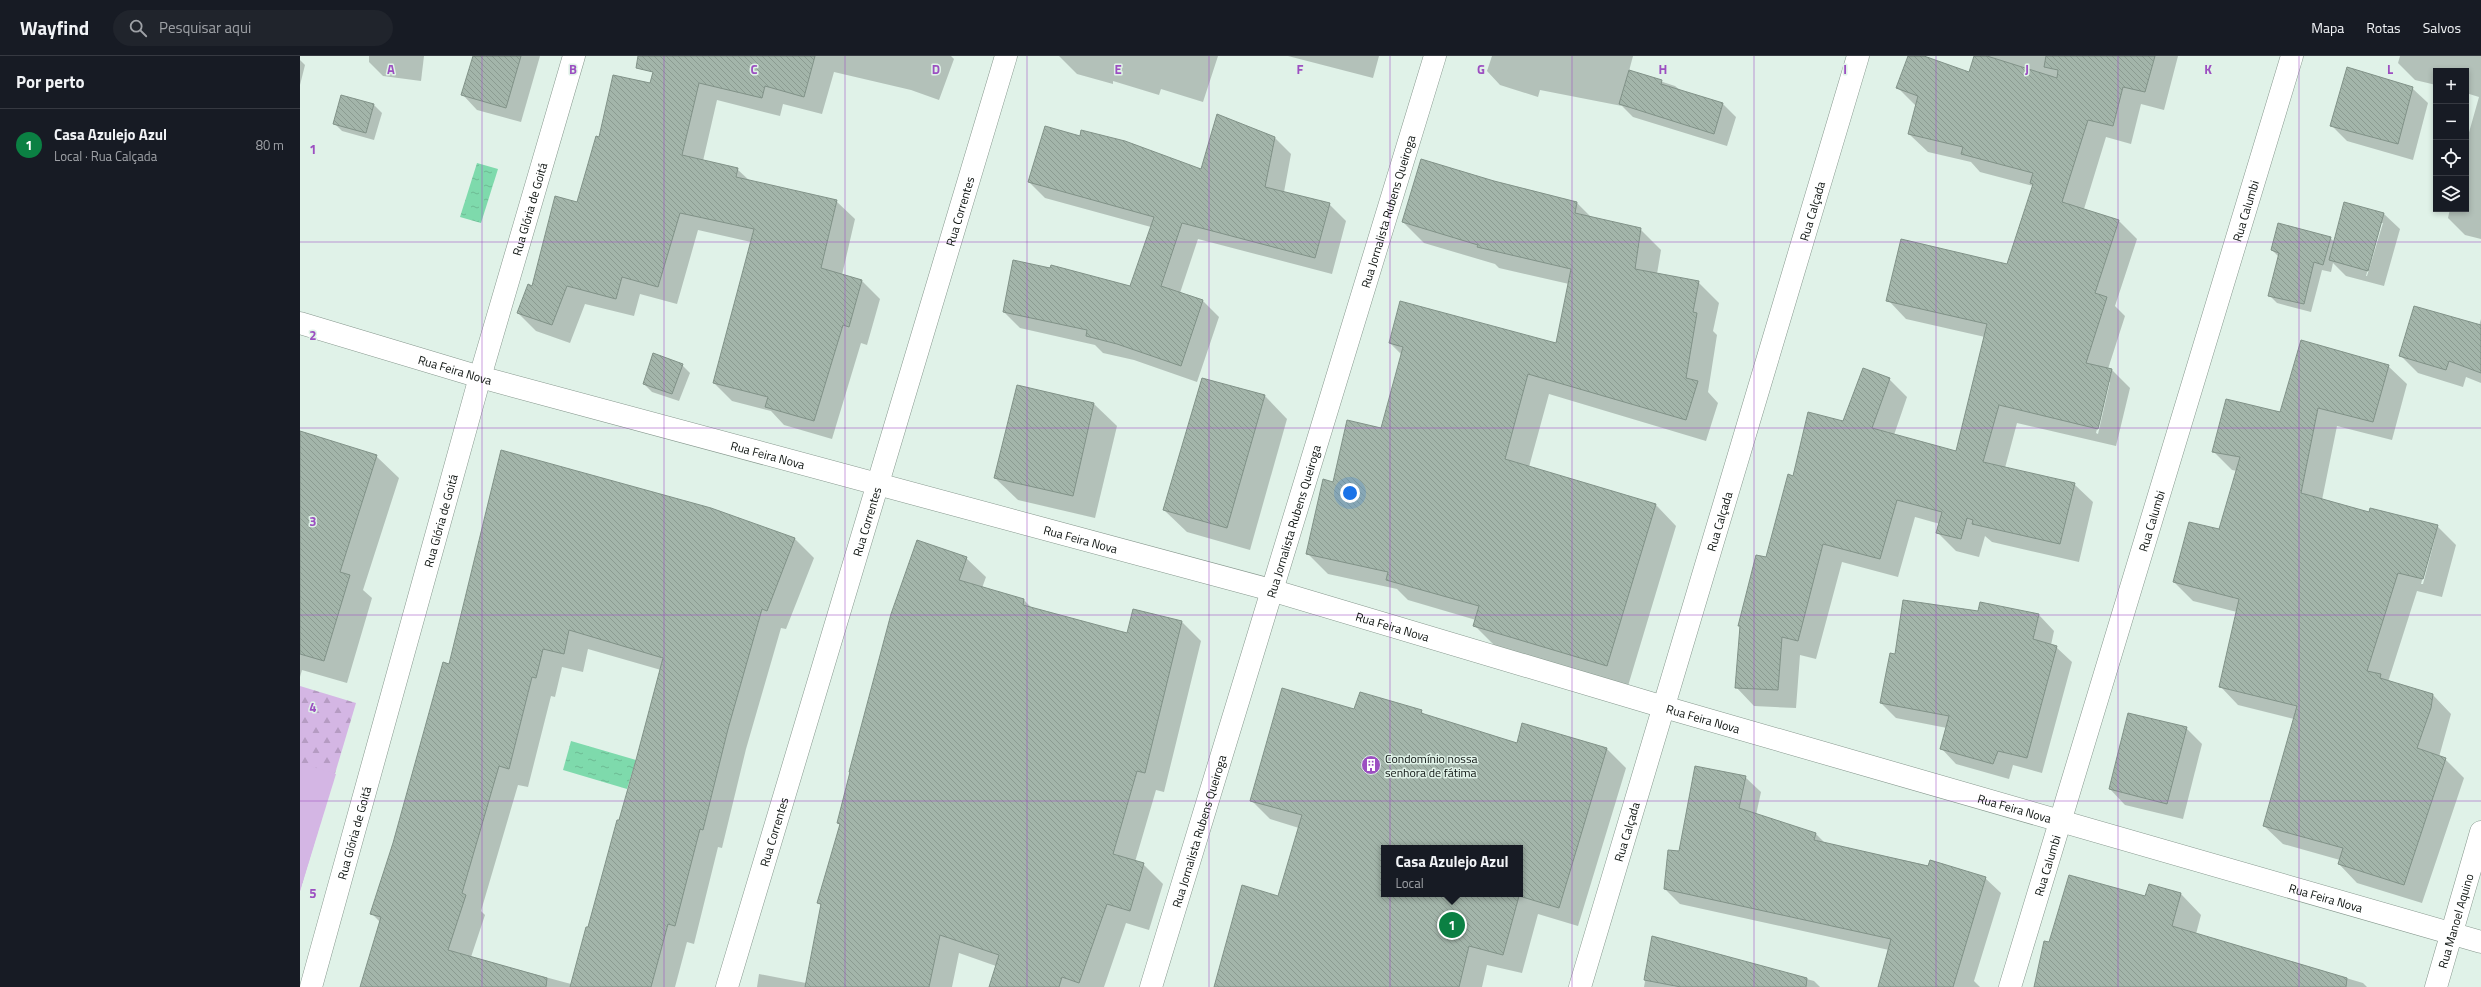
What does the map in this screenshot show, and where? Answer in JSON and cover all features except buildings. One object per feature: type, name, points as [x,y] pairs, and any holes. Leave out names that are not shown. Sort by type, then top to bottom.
[{"type":"street","name":"Rua Glória de Goitá","points":[[311,987],[480,377],[574,56]]},
{"type":"street","name":"Rua Correntes","points":[[727,987],[1006,56]]},
{"type":"street","name":"Rua Jornalista Rubens Queiroga","points":[[1151,987],[1435,56]]},
{"type":"street","name":"Rua Calçada","points":[[1580,987],[1858,56]]},
{"type":"street","name":"Rua Calumbi","points":[[2010,987],[2292,56]]},
{"type":"street","name":"Rua Feira Nova","points":[[300,323],[480,377],[1271,590],[1664,707],[2481,942]]},
{"type":"street","name":"Rua Manoel Aquino","points":[[2436,987],[2481,832]]},
{"type":"green space","points":[[300,686],[356,703],[300,891]]},
{"type":"green space","points":[[300,763],[336,774],[300,891]]},
{"type":"water","points":[[477,163],[498,169],[481,223],[460,217]]},
{"type":"water","points":[[571,741],[636,760],[627,789],[563,770]]},
{"type":"place","name":"Condomínio nossa senhora de fátima","points":[[1371,765]]},
{"type":"place","name":"Casa Azulejo Azul","points":[[1452,925]]}]
